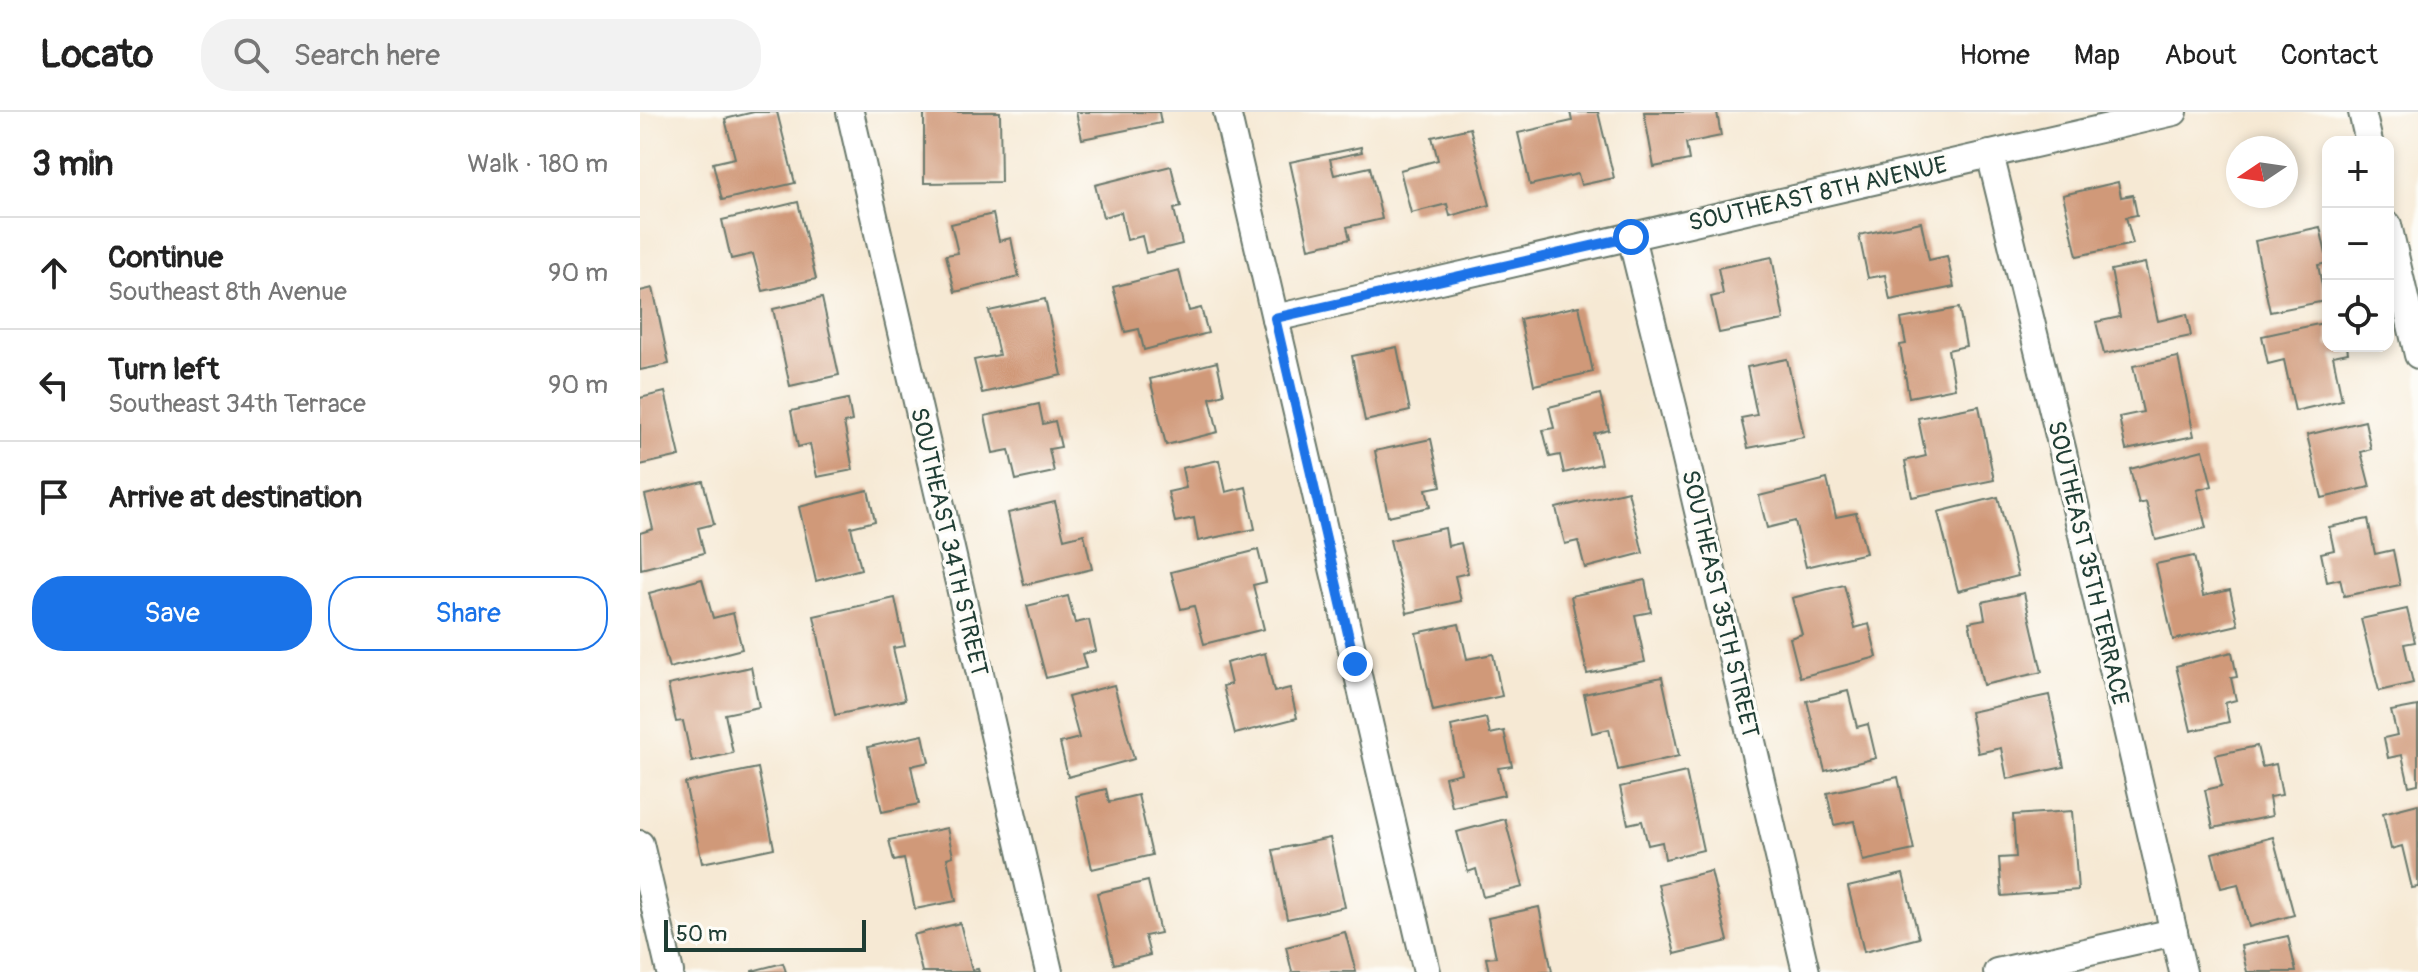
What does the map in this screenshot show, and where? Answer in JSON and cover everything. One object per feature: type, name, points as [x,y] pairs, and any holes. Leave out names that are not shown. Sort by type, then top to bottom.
[{"type":"street","name":"SOUTHEAST 34TH STREET","points":[[850,112],[1049,972]]},
{"type":"street","points":[[1227,112],[1427,972]]},
{"type":"street","name":"SOUTHEAST 8TH AVENUE","points":[[1275,318],[2174,112]]},
{"type":"street","points":[[2362,112],[2368,136]]},
{"type":"street","name":"SOUTHEAST 35TH TERRACE","points":[[1990,154],[2183,972]]},
{"type":"street","name":"SOUTHEAST 35TH STREET","points":[[1631,237],[1806,972]]},
{"type":"street","points":[[2394,251],[2418,355]]},
{"type":"street","points":[[640,844],[670,972]]},
{"type":"street","points":[[1997,972],[2174,932]]},
{"type":"building","points":[[754,112],[777,112],[795,183],[722,200],[713,163],[735,158],[725,119]]},
{"type":"building","points":[[924,112],[1000,112],[1001,182],[924,183]]},
{"type":"building","points":[[1076,112],[1159,112],[1161,123],[1082,139]]},
{"type":"building","points":[[1570,112],[1598,112],[1614,178],[1581,185],[1578,174],[1530,185],[1518,133],[1572,121]]},
{"type":"building","points":[[1644,112],[1717,112],[1721,136],[1686,143],[1689,160],[1654,167]]},
{"type":"building","points":[[1470,128],[1490,205],[1450,216],[1447,204],[1411,213],[1400,170],[1438,160],[1432,137]]},
{"type":"building","points":[[1361,147],[1362,152],[1330,159],[1334,175],[1370,167],[1382,219],[1347,227],[1350,239],[1309,248],[1290,162]]},
{"type":"building","points":[[1171,166],[1181,207],[1174,209],[1182,244],[1146,253],[1142,236],[1127,240],[1121,212],[1103,217],[1095,185]]},
{"type":"building","points":[[2118,182],[2121,197],[2133,195],[2137,215],[2126,217],[2133,244],[2077,256],[2063,195]]},
{"type":"building","points":[[798,202],[816,279],[763,291],[753,254],[731,259],[722,220]]},
{"type":"building","points":[[993,214],[999,241],[1011,238],[1019,277],[955,292],[946,255],[958,253],[951,224]]},
{"type":"building","points":[[1921,222],[1929,260],[1947,256],[1954,287],[1890,300],[1885,275],[1868,278],[1859,235]]},
{"type":"building","points":[[2320,227],[2322,264],[2318,265],[2322,302],[2270,312],[2255,241]]},
{"type":"building","points":[[1772,257],[1784,320],[1719,333],[1711,297],[1723,294],[1718,268]]},
{"type":"building","points":[[2145,263],[2158,321],[2187,314],[2191,336],[2104,354],[2096,322],[2120,317],[2111,270]]},
{"type":"building","points":[[1179,270],[1189,311],[1201,308],[1208,333],[1144,350],[1139,329],[1125,332],[1113,287]]},
{"type":"building","points":[[653,288],[669,364],[640,370],[640,291]]},
{"type":"building","points":[[822,298],[839,375],[790,386],[773,309]]},
{"type":"building","points":[[1045,299],[1062,375],[982,393],[974,360],[999,355],[989,311]]},
{"type":"building","points":[[1579,306],[1593,372],[1534,385],[1520,319]]},
{"type":"building","points":[[1959,308],[1966,346],[1948,350],[1955,388],[1909,397],[1900,345],[1906,344],[1901,319]]},
{"type":"building","points":[[2322,323],[2322,352],[2348,352],[2333,356],[2342,400],[2295,411],[2284,360],[2268,364],[2262,336]]},
{"type":"building","points":[[1397,347],[1410,411],[1365,421],[1352,356]]},
{"type":"building","points":[[2178,357],[2194,436],[2126,450],[2119,417],[2143,412],[2133,366]]},
{"type":"building","points":[[1787,359],[1804,437],[1748,448],[1741,418],[1757,415],[1747,367]]},
{"type":"building","points":[[1217,362],[1224,394],[1210,398],[1218,432],[1166,445],[1150,379]]},
{"type":"building","points":[[665,392],[680,456],[640,465],[640,398]]},
{"type":"building","points":[[1600,394],[1609,430],[1594,434],[1601,464],[1564,473],[1560,455],[1550,457],[1543,430],[1554,428],[1549,407]]},
{"type":"building","points":[[848,399],[852,421],[844,423],[853,470],[817,477],[810,444],[798,447],[791,411]]},
{"type":"building","points":[[1039,404],[1043,424],[1055,421],[1061,447],[1049,449],[1054,472],[1016,480],[1009,450],[993,453],[985,416]]},
{"type":"building","points":[[1979,406],[1994,480],[1912,497],[1905,461],[1926,456],[1918,418]]},
{"type":"building","points":[[2365,421],[2371,449],[2361,452],[2370,487],[2322,498],[2307,435]]},
{"type":"building","points":[[1431,439],[1441,486],[1426,489],[1430,507],[1388,516],[1375,451]]},
{"type":"building","points":[[2203,450],[2212,486],[2197,490],[2206,528],[2156,540],[2146,502],[2139,504],[2130,469]]},
{"type":"building","points":[[1219,460],[1226,492],[1246,487],[1255,529],[1198,541],[1194,518],[1175,522],[1168,492],[1186,488],[1182,468]]},
{"type":"building","points":[[1827,479],[1836,517],[1856,513],[1866,553],[1806,567],[1795,521],[1767,528],[1759,496]]},
{"type":"building","points":[[703,481],[714,524],[698,528],[704,553],[641,569],[640,533],[653,529],[645,495]]},
{"type":"building","points":[[868,490],[875,521],[851,527],[861,569],[816,581],[799,507]]},
{"type":"building","points":[[1628,491],[1643,553],[1585,568],[1578,541],[1565,544],[1556,508]]},
{"type":"building","points":[[1998,497],[2018,576],[1958,591],[1938,512]]},
{"type":"building","points":[[1055,502],[1064,539],[1084,534],[1092,569],[1024,585],[1008,513]]},
{"type":"building","points":[[2368,519],[2375,554],[2393,550],[2400,585],[2344,596],[2340,579],[2327,582],[2321,553],[2334,550],[2329,527]]},
{"type":"building","points":[[1445,528],[1448,546],[1461,543],[1468,573],[1455,576],[1461,601],[1407,613],[1390,540]]},
{"type":"building","points":[[1258,550],[1266,582],[1253,585],[1264,629],[1204,644],[1194,606],[1181,609],[1171,572]]},
{"type":"building","points":[[2194,556],[2203,596],[2230,590],[2238,625],[2173,640],[2156,564]]},
{"type":"building","points":[[702,579],[713,618],[733,613],[742,649],[669,668],[649,593]]},
{"type":"building","points":[[1645,580],[1651,612],[1635,615],[1645,662],[1587,674],[1571,596]]},
{"type":"building","points":[[1844,585],[1855,628],[1869,624],[1877,657],[1800,677],[1790,638],[1802,634],[1792,598]]},
{"type":"building","points":[[2024,593],[2042,672],[1983,685],[1969,622],[1985,619],[1982,602]]},
{"type":"building","points":[[1068,596],[1075,623],[1089,620],[1096,651],[1082,654],[1086,668],[1046,678],[1027,606]]},
{"type":"building","points":[[895,598],[905,646],[893,648],[905,700],[835,715],[814,616]]},
{"type":"building","points":[[2407,609],[2415,642],[2404,644],[2413,683],[2379,691],[2361,619]]},
{"type":"building","points":[[1459,624],[1467,659],[1493,654],[1502,696],[1433,711],[1416,633]]},
{"type":"building","points":[[2232,652],[2237,677],[2231,678],[2236,700],[2225,703],[2229,722],[2191,731],[2176,666]]},
{"type":"building","points":[[1265,653],[1274,692],[1290,688],[1297,718],[1235,734],[1223,686],[1231,684],[1226,663]]},
{"type":"building","points":[[751,667],[759,707],[725,714],[733,753],[692,762],[683,721],[676,722],[668,685]]},
{"type":"building","points":[[1662,677],[1679,756],[1618,770],[1609,729],[1592,733],[1584,694]]},
{"type":"building","points":[[1114,685],[1134,759],[1068,777],[1060,743],[1079,738],[1068,697]]},
{"type":"building","points":[[1848,691],[1857,727],[1868,724],[1876,758],[1825,771],[1807,701]]},
{"type":"building","points":[[2049,695],[2064,767],[2007,779],[2001,748],[1978,753],[1970,712]]},
{"type":"building","points":[[2418,706],[2418,784],[2409,786],[2402,755],[2388,758],[2384,738],[2397,735],[2391,711]]},
{"type":"building","points":[[1486,718],[1490,734],[1504,731],[1512,766],[1498,768],[1504,795],[1452,807],[1445,777],[1461,773],[1451,726]]},
{"type":"building","points":[[923,735],[929,762],[911,766],[919,804],[882,812],[868,747]]},
{"type":"building","points":[[2257,746],[2262,767],[2276,764],[2282,795],[2269,797],[2272,816],[2213,828],[2205,790],[2222,786],[2215,755]]},
{"type":"building","points":[[758,768],[774,848],[702,863],[685,783]]},
{"type":"building","points":[[1686,772],[1703,850],[1665,859],[1662,842],[1648,845],[1642,821],[1628,824],[1620,787]]},
{"type":"building","points":[[1898,777],[1914,850],[1863,861],[1854,821],[1834,825],[1827,793]]},
{"type":"building","points":[[1106,789],[1109,802],[1138,795],[1152,855],[1092,869],[1076,796]]},
{"type":"building","points":[[2418,804],[2418,887],[2412,888],[2402,846],[2391,849],[2383,813]]},
{"type":"building","points":[[2072,811],[2078,890],[2002,896],[1999,858],[2016,857],[2013,815]]},
{"type":"building","points":[[1505,819],[1523,887],[1483,897],[1476,869],[1468,872],[1457,832]]},
{"type":"building","points":[[947,828],[953,856],[947,858],[956,901],[915,909],[904,859],[894,861],[889,840]]},
{"type":"building","points":[[2273,837],[2294,915],[2249,927],[2238,884],[2221,888],[2212,853]]},
{"type":"building","points":[[1330,838],[1345,907],[1287,919],[1273,850]]},
{"type":"building","points":[[1711,871],[1728,941],[1675,954],[1658,884]]},
{"type":"building","points":[[1903,874],[1919,938],[1864,952],[1848,887]]},
{"type":"building","points":[[1148,881],[1160,933],[1145,936],[1150,955],[1114,964],[1097,893]]},
{"type":"building","points":[[1539,907],[1552,972],[1489,972],[1486,958],[1496,957],[1488,918]]},
{"type":"building","points":[[960,923],[972,970],[978,969],[979,972],[922,972],[913,935]]},
{"type":"building","points":[[1345,932],[1356,972],[1292,972],[1286,947]]},
{"type":"building","points":[[2288,936],[2296,972],[2247,972],[2241,946]]},
{"type":"building","points":[[783,963],[786,972],[752,972],[752,971]]},
{"type":"route","points":[[1355,664],[1275,318],[1631,237]]}]
